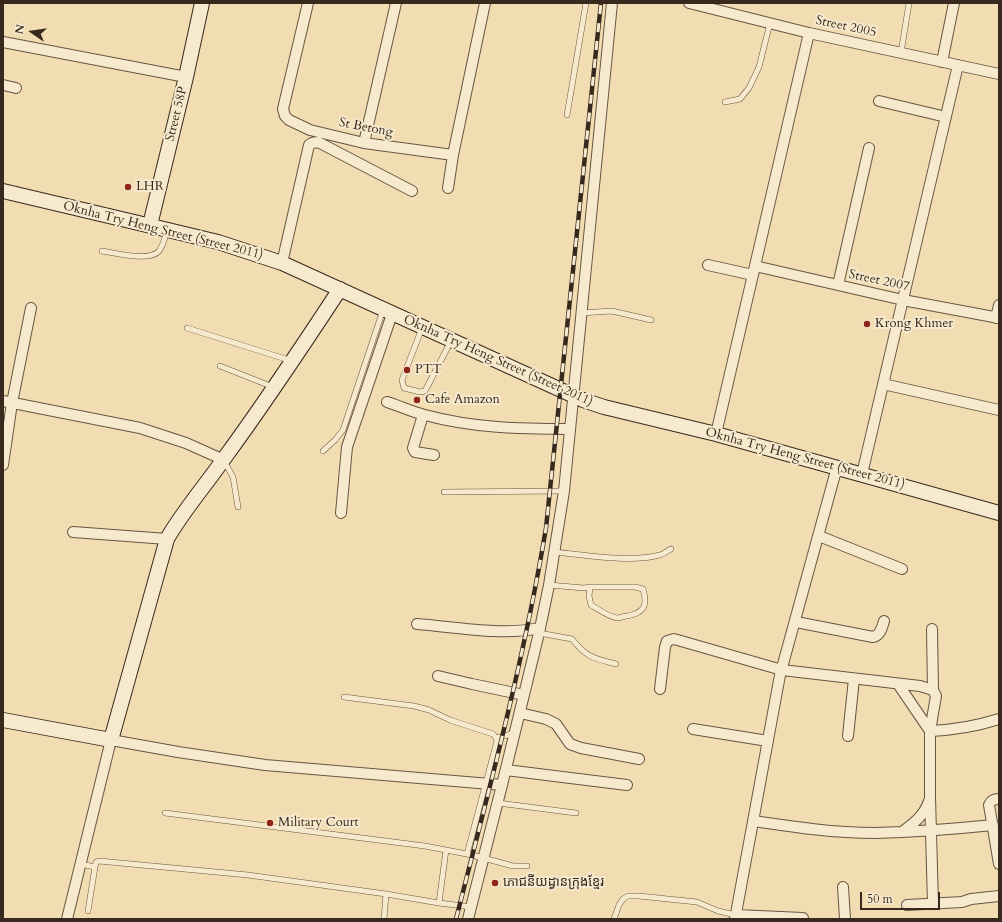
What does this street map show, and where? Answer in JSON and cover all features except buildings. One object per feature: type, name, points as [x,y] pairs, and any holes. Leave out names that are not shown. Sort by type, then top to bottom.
[{"type":"main road","name":"Street 58P","points":[[150,225],[186,77],[202,3]]},
{"type":"main road","name":"Oknha Try Heng Street (Street 2011)","points":[[3,191],[218,242],[282,263],[573,397],[604,407],[716,434],[999,513]]},
{"type":"main road","points":[[3,720],[111,740],[167,539],[175,525],[224,460],[340,289]]},
{"type":"street","name":"St Betong","points":[[308,3],[282,109],[285,116],[289,120],[310,130],[364,143],[453,155]]},
{"type":"street","points":[[364,143],[396,3]]},
{"type":"street","points":[[448,188],[453,155],[484,3]]},
{"type":"street","points":[[468,919],[498,803],[539,631],[549,585],[564,491],[612,3]]},
{"type":"street","name":"Street 2005","points":[[689,3],[809,33],[999,74]]},
{"type":"street","points":[[942,62],[954,3]]},
{"type":"street","points":[[716,434],[809,33]]},
{"type":"street","points":[[3,42],[186,77]]},
{"type":"street","points":[[862,474],[958,65]]},
{"type":"street","points":[[3,85],[16,88]]},
{"type":"street","points":[[879,101],[946,117]]},
{"type":"street","points":[[282,263],[309,145],[312,143],[318,142],[412,191]]},
{"type":"street","points":[[838,285],[869,148]]},
{"type":"street","name":"Street 2007","points":[[708,265],[838,285],[903,300],[997,318]]},
{"type":"street","points":[[997,318],[999,305]]},
{"type":"street","points":[[3,465],[8,402],[31,308]]},
{"type":"street","points":[[341,513],[347,446],[387,311]]},
{"type":"street","points":[[884,384],[999,410]]},
{"type":"street","points":[[8,402],[140,428],[186,443],[224,460]]},
{"type":"street","points":[[387,402],[423,415],[453,422],[503,428],[570,429]]},
{"type":"street","points":[[423,415],[413,448],[414,452],[434,455]]},
{"type":"street","points":[[803,918],[736,917],[782,670],[837,467]]},
{"type":"street","points":[[74,532],[167,539]]},
{"type":"street","points":[[819,536],[902,569]]},
{"type":"street","points":[[796,622],[873,638],[880,633],[884,622]]},
{"type":"street","points":[[418,624],[510,632],[539,631]]},
{"type":"street","points":[[932,629],[933,690],[936,696],[930,731],[930,830],[933,904]]},
{"type":"street","points":[[660,690],[665,647],[667,641],[674,639],[782,670],[920,686],[933,690]]},
{"type":"street","points":[[438,676],[524,695]]},
{"type":"street","points":[[848,736],[854,679]]},
{"type":"street","points":[[898,684],[930,731]]},
{"type":"street","points":[[520,713],[546,719],[556,724],[570,744],[581,748],[639,759]]},
{"type":"street","points":[[930,731],[942,731],[982,724],[999,719]]},
{"type":"street","points":[[693,729],[768,741]]},
{"type":"street","points":[[67,919],[111,740],[265,765],[485,785],[502,785]]},
{"type":"street","points":[[506,770],[627,785]]},
{"type":"street","points":[[902,832],[920,818],[927,808],[930,797]]},
{"type":"street","points":[[999,798],[995,799],[989,805],[994,825],[999,864]]},
{"type":"street","points":[[754,822],[813,830],[875,833],[994,825]]},
{"type":"street","points":[[843,887],[845,919]]},
{"type":"street","points":[[907,905],[962,902],[999,896]]},
{"type":"lane","points":[[568,116],[586,3]]},
{"type":"lane","points":[[901,53],[909,3]]},
{"type":"lane","points":[[725,102],[740,98],[749,88],[759,67],[770,23]]},
{"type":"lane","points":[[102,251],[153,256],[160,250],[168,230]]},
{"type":"lane","points":[[323,451],[343,430],[387,311]]},
{"type":"lane","points":[[581,313],[612,311],[651,320]]},
{"type":"lane","points":[[187,328],[292,361]]},
{"type":"lane","points":[[422,328],[402,380],[404,388],[420,392],[424,391],[451,341]]},
{"type":"lane","points":[[220,366],[274,387]]},
{"type":"lane","points":[[224,460],[233,477],[238,507]]},
{"type":"lane","points":[[444,492],[564,491]]},
{"type":"lane","points":[[554,552],[636,558],[661,555],[671,549]]},
{"type":"lane","points":[[549,585],[635,587],[643,589],[645,597],[644,608],[638,614],[616,618],[591,605],[589,596],[590,587]]},
{"type":"lane","points":[[539,631],[572,639],[580,650],[588,656],[616,664]]},
{"type":"lane","points":[[344,697],[414,706],[429,710],[450,720],[493,734],[497,741],[467,854]]},
{"type":"lane","points":[[496,738],[515,733]]},
{"type":"lane","points":[[498,803],[576,814]]},
{"type":"lane","points":[[165,813],[425,846],[467,854],[513,866],[527,866]]},
{"type":"lane","points":[[439,903],[446,850]]},
{"type":"lane","points":[[88,911],[95,867],[96,863],[99,861],[248,875],[471,907]]},
{"type":"lane","points":[[81,864],[95,867]]},
{"type":"lane","points":[[384,919],[386,894]]},
{"type":"lane","points":[[614,919],[618,905],[628,896],[697,902],[736,917]]},
{"type":"railway","points":[[456,919],[517,676],[546,528],[601,3]]},
{"type":"place","name":"LHR","points":[[128,187]]},
{"type":"place","name":"Krong Khmer","points":[[867,324]]},
{"type":"place","name":"PTT","points":[[407,370]]},
{"type":"place","name":"Cafe Amazon","points":[[417,400]]},
{"type":"place","name":"Military Court","points":[[270,823]]},
{"type":"place","name":"ភោជនីយដ្ធានក្រុងខ្មែរ","points":[[495,883]]}]
